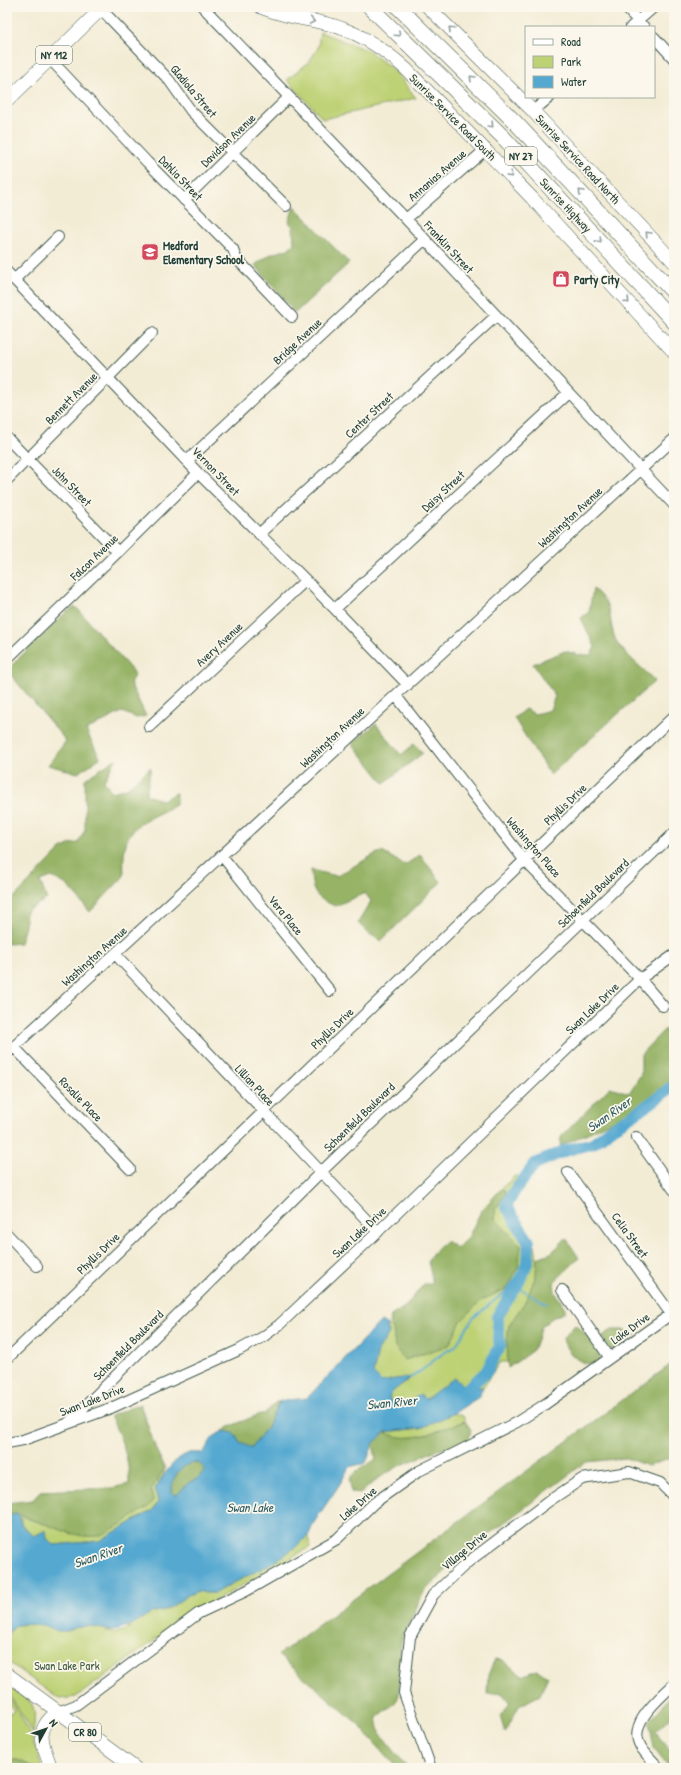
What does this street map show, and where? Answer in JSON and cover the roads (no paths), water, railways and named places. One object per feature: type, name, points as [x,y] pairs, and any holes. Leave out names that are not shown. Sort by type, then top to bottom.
[{"type":"highway","name":"Sunrise Highway","points":[[370,7],[503,137],[674,322]]},
{"type":"highway","name":"Sunrise Highway","points":[[398,7],[515,122],[674,293]]},
{"type":"main road","name":"Sunrise Service Road South","points":[[261,7],[288,16],[334,26],[357,35],[378,46],[406,69],[486,149],[674,352]]},
{"type":"main road","name":"Sunrise Service Road North","points":[[428,7],[533,111],[674,262]]},
{"type":"main road","name":"NY 112","points":[[7,100],[102,8]]},
{"type":"main road","name":"CR 80","points":[[7,1674],[135,1768]]},
{"type":"main road","points":[[51,1768],[42,1734],[43,1727],[47,1720],[58,1712]]},
{"type":"street","name":"Franklin Street","points":[[203,7],[406,219],[424,240],[674,505]]},
{"type":"street","points":[[625,7],[638,25],[654,7]]},
{"type":"street","name":"Gladiola Street","points":[[102,8],[169,80],[191,111],[286,206]]},
{"type":"street","points":[[655,38],[674,59]]},
{"type":"street","name":"Dahlia Street","points":[[50,59],[184,200],[233,249],[236,258],[292,317]]},
{"type":"street","name":"Davidson Avenue","points":[[184,200],[289,97]]},
{"type":"street","points":[[533,111],[549,98]]},
{"type":"street","name":"Annanias Avenue","points":[[406,219],[486,149]]},
{"type":"street","points":[[14,280],[58,237]]},
{"type":"street","name":"Bridge Avenue","points":[[188,460],[424,240]]},
{"type":"street","name":"Vernon Street","points":[[7,272],[198,472],[335,609],[408,685]]},
{"type":"street","name":"Center Street","points":[[259,534],[496,316]]},
{"type":"street","name":"Bennett Avenue","points":[[7,480],[152,333]]},
{"type":"street","name":"Daisy Street","points":[[335,609],[568,393]]},
{"type":"street","name":"John Street","points":[[7,438],[118,552]]},
{"type":"street","name":"Washington Avenue","points":[[10,1050],[674,439]]},
{"type":"street","name":"Falcon Avenue","points":[[7,659],[198,472]]},
{"type":"street","name":"Avery Avenue","points":[[149,727],[306,580]]},
{"type":"street","name":"Washington Place","points":[[396,696],[525,861],[640,979],[663,1006]]},
{"type":"street","name":"Phyllis Drive","points":[[7,1359],[674,716]]},
{"type":"street","name":"Schoenfield Boulevard","points":[[67,1424],[321,1172],[674,833]]},
{"type":"street","name":"Vera Place","points":[[222,856],[330,990]]},
{"type":"street","name":"Lillian Place","points":[[115,954],[378,1232]]},
{"type":"street","name":"Swan Lake Drive","points":[[7,1443],[23,1440],[111,1408],[239,1350],[263,1337],[279,1325],[378,1232],[640,979],[674,955]]},
{"type":"street","name":"Rosalie Place","points":[[10,1050],[130,1170]]},
{"type":"street","points":[[636,1137],[674,1190]]},
{"type":"street","name":"Celia Street","points":[[568,1172],[673,1313]]},
{"type":"street","points":[[7,1234],[37,1266]]},
{"type":"street","points":[[562,1290],[610,1358]]},
{"type":"street","name":"Lake Drive","points":[[58,1712],[76,1705],[199,1613],[246,1592],[338,1538],[374,1503],[420,1470],[517,1422],[544,1405],[673,1313]]},
{"type":"street","name":"Village Drive","points":[[430,1768],[404,1693],[410,1637],[433,1595],[468,1562],[549,1501],[582,1479],[629,1472],[660,1483],[674,1497]]},
{"type":"street","points":[[659,1768],[640,1746],[637,1728],[645,1713],[674,1684]]},
{"type":"water","name":"Swan Lake","points":[[381,1321],[386,1324],[389,1333],[378,1351],[373,1373],[382,1382],[412,1377],[393,1391],[389,1397],[391,1402],[405,1406],[420,1394],[426,1399],[454,1378],[467,1389],[483,1387],[479,1397],[454,1413],[421,1428],[385,1432],[373,1444],[366,1463],[349,1467],[314,1523],[307,1537],[275,1561],[215,1593],[198,1591],[188,1595],[168,1609],[151,1613],[133,1624],[113,1631],[89,1626],[78,1627],[67,1631],[58,1631],[43,1625],[24,1624],[17,1625],[7,1633],[7,1516],[18,1514],[22,1526],[34,1536],[46,1530],[47,1539],[54,1545],[99,1541],[153,1510],[158,1502],[155,1489],[179,1458],[190,1453],[203,1453],[213,1437],[223,1431],[234,1433],[240,1443],[252,1448],[267,1427],[280,1401],[307,1398]],"holes":[[[193,1462],[200,1464],[205,1469],[198,1479],[188,1483],[177,1495],[172,1493],[173,1482],[180,1470]]]},
{"type":"waterway","name":"Swan River","points":[[453,1397],[467,1389],[486,1372],[500,1346],[497,1317],[522,1277],[528,1260],[529,1242],[506,1206],[514,1192],[535,1164],[564,1151],[593,1143],[614,1127],[651,1103],[674,1085]]},
{"type":"waterway","points":[[410,1378],[416,1375],[443,1353],[455,1347],[473,1318],[510,1288],[516,1286],[547,1304]]},
{"type":"place","name":"Medford Elementary School","points":[[150,252]]},
{"type":"place","name":"Party City","points":[[561,279]]},
{"type":"park label","name":"Swan Lake Park","points":[[67,1665]]}]
